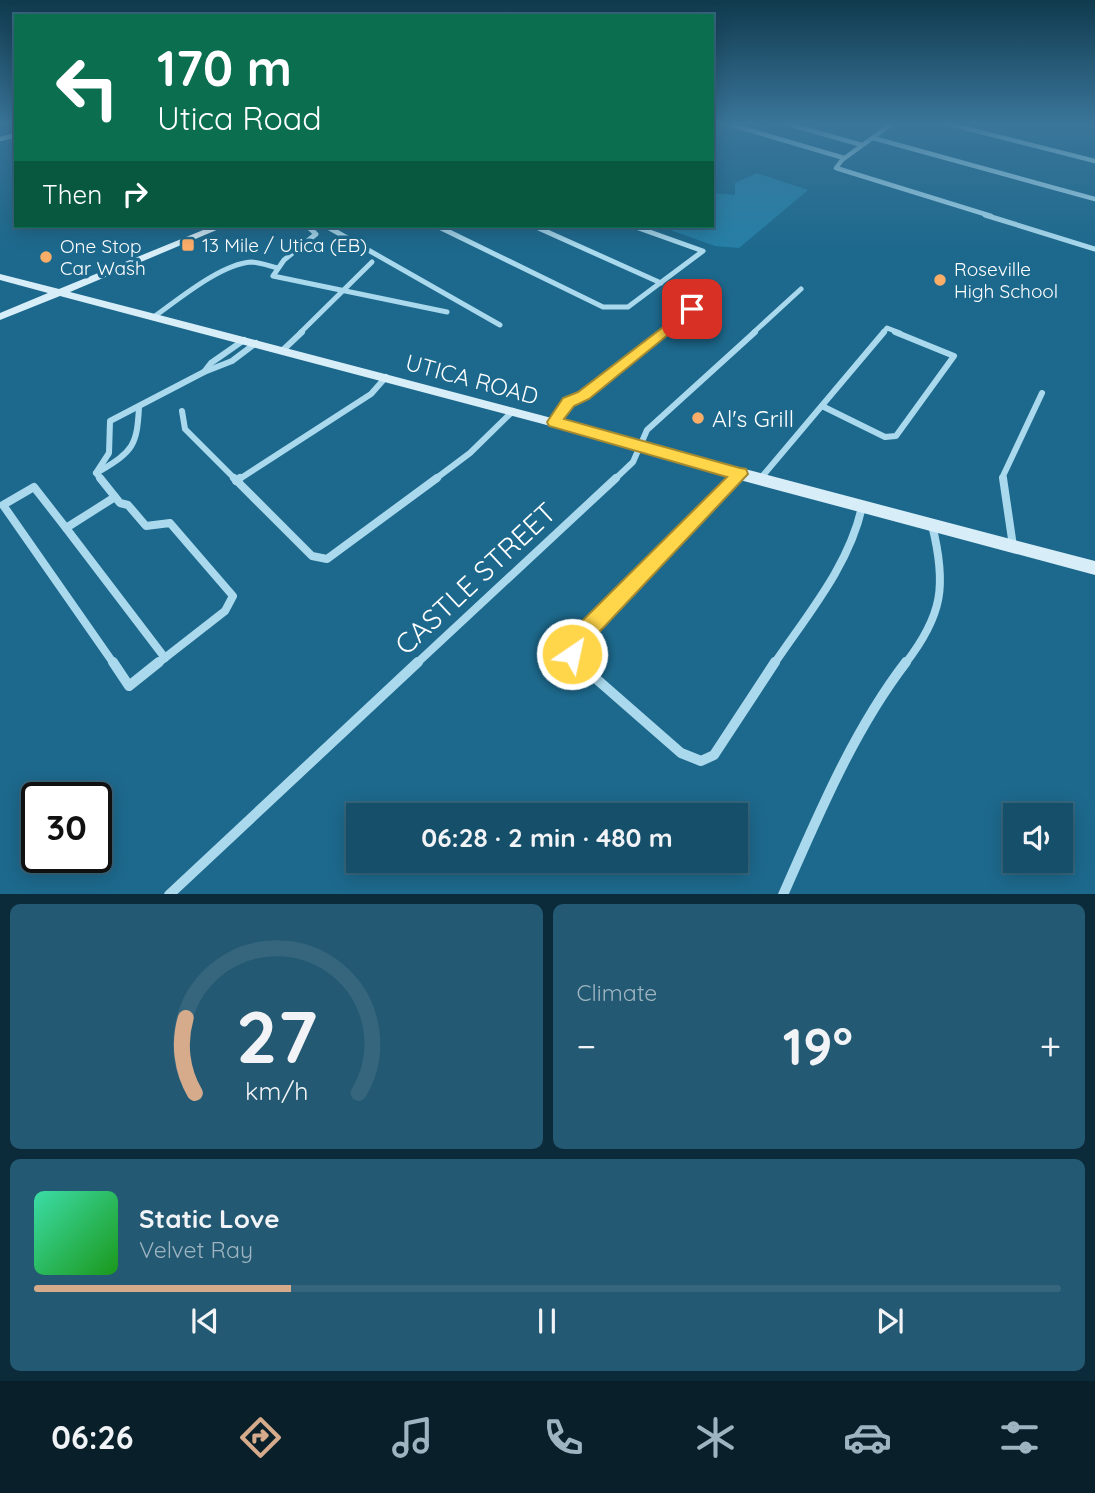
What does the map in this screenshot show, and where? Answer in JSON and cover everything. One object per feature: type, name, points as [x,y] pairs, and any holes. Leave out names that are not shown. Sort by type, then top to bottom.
[{"type":"main road","points":[[0,317],[216,228]]},
{"type":"main road","name":"UTICA ROAD","points":[[0,277],[386,377],[1095,568]]},
{"type":"street","points":[[839,165],[836,168],[1095,248]]},
{"type":"street","points":[[970,165],[1095,199]]},
{"type":"street","points":[[309,228],[316,234],[278,268],[273,276],[447,312]]},
{"type":"street","points":[[330,228],[500,325]]},
{"type":"street","points":[[441,228],[613,310],[628,307],[703,251],[639,228]]},
{"type":"street","points":[[538,228],[661,283]]},
{"type":"street","points":[[155,316],[238,265],[251,262],[278,268]]},
{"type":"street","points":[[283,350],[372,262]]},
{"type":"street","name":"CASTLE STREET","points":[[169,894],[633,462],[647,430],[801,289]]},
{"type":"street","points":[[554,422],[568,402],[584,395],[692,309]]},
{"type":"street","points":[[760,479],[821,406],[887,328],[954,356],[901,432],[895,436],[885,437],[821,406]]},
{"type":"street","points":[[204,372],[211,363],[250,342]]},
{"type":"street","points":[[96,473],[109,453],[110,421],[204,372],[218,369],[250,342]]},
{"type":"street","points":[[236,481],[371,394],[386,377]]},
{"type":"street","points":[[1013,546],[1003,476],[1042,393]]},
{"type":"street","points":[[96,473],[133,451],[137,445],[139,407]]},
{"type":"street","points":[[182,411],[185,429],[312,556],[327,559],[470,453],[513,411]]},
{"type":"street","points":[[96,473],[120,503],[128,505],[146,526],[170,523],[233,596],[225,611],[165,658],[129,686],[3,505],[34,487],[165,658]]},
{"type":"street","points":[[740,474],[573,648],[572,654],[577,662],[681,753],[695,762],[706,761],[714,755],[843,560],[856,534],[862,507]]},
{"type":"street","points":[[66,527],[115,497]]},
{"type":"street","points":[[783,894],[820,811],[881,697],[932,624],[938,609],[941,576],[932,525]]},
{"type":"shaded area","points":[[757,173],[808,190],[739,248],[715,246],[665,228],[714,228],[714,193],[735,195],[735,183]]},
{"type":"place","name":"13 Mile / Utica (EB)","points":[[188,245]]},
{"type":"place","name":"One Stop Car Wash","points":[[46,257]]},
{"type":"place","name":"Roseville High School","points":[[940,280]]},
{"type":"place","name":"Al's Grill","points":[[698,418]]},
{"type":"route","points":[[572,654],[578,640],[740,474],[554,422],[568,402],[584,395],[692,309]]}]
